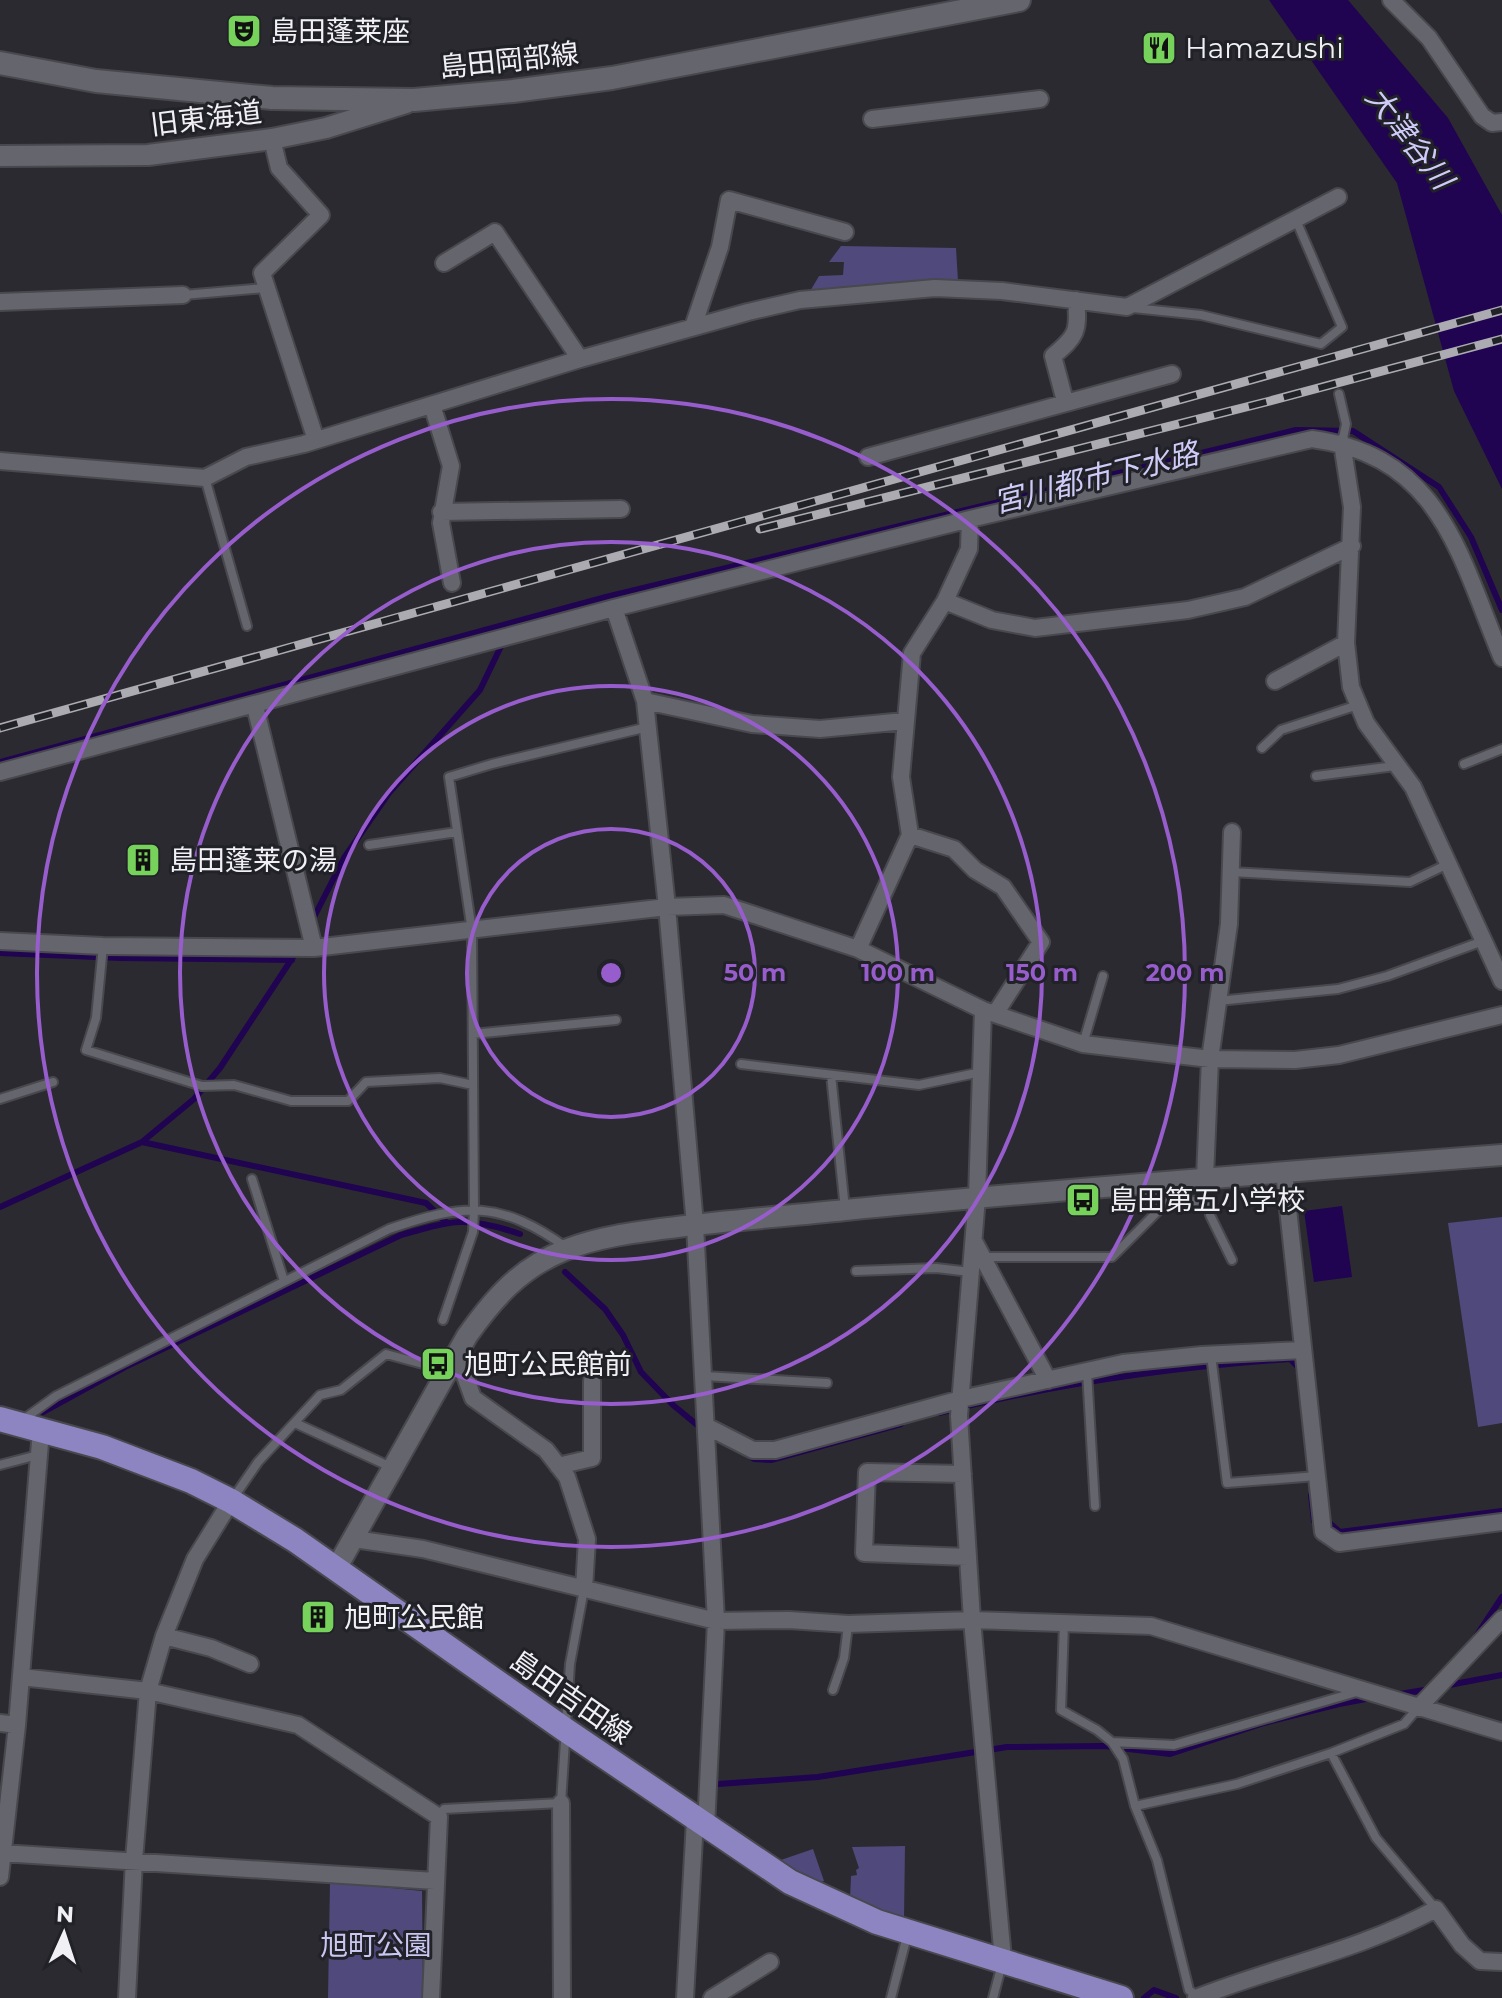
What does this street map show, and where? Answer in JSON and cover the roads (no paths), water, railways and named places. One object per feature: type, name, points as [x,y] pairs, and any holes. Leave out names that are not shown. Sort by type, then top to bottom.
[{"type":"main road","name":"島田岡部線","points":[[0,63],[96,81],[272,98],[414,100],[612,78],[1019,0]]},
{"type":"main road","name":"島田吉田線","points":[[8,1422],[102,1447],[152,1465],[231,1501],[336,1569],[700,1824],[790,1882],[877,1922],[1121,1998]]},
{"type":"street","points":[[1391,0],[1429,38],[1482,116],[1492,123],[1502,122]]},
{"type":"street","points":[[872,119],[1040,99]]},
{"type":"street","name":"旧東海道","points":[[0,156],[148,155],[272,139],[326,128],[414,100]]},
{"type":"street","points":[[272,139],[279,168],[321,215],[262,273],[316,440]]},
{"type":"street","points":[[0,461],[205,478],[246,457],[316,440],[580,359],[800,300],[935,288],[1002,291],[1127,307],[1338,197]]},
{"type":"street","points":[[693,327],[720,247],[729,200],[845,232]]},
{"type":"street","points":[[444,263],[495,232],[580,359]]},
{"type":"street","points":[[0,302],[183,295]]},
{"type":"street","points":[[1065,401],[1053,356],[1070,341],[1079,327],[1076,300]]},
{"type":"street","points":[[868,457],[1172,374]]},
{"type":"street","points":[[432,405],[451,466],[441,523],[452,583]]},
{"type":"street","points":[[0,772],[614,608],[970,519],[1312,439],[1342,443],[1378,459],[1424,493],[1447,525],[1502,658]]},
{"type":"street","points":[[1342,443],[1352,507],[1346,643],[1351,687],[1366,723],[1413,787],[1502,981]]},
{"type":"street","points":[[441,512],[621,509]]},
{"type":"street","points":[[858,949],[910,835],[901,777],[912,653],[945,601],[969,549],[970,519]]},
{"type":"street","points":[[945,601],[992,620],[1035,628],[1188,610],[1245,597],[1352,546]]},
{"type":"street","points":[[614,608],[645,701],[667,907],[695,1225],[716,1621],[685,1998]]},
{"type":"street","points":[[1275,681],[1346,643]]},
{"type":"street","points":[[645,701],[752,724],[820,729],[905,721]]},
{"type":"street","points":[[255,706],[314,948]]},
{"type":"street","points":[[1208,1177],[1210,1059],[1229,924],[1232,832]]},
{"type":"street","points":[[910,835],[954,849],[975,870],[1003,887],[1041,942],[989,1012],[981,1072],[977,1197],[961,1399],[972,1620],[1003,1959]]},
{"type":"street","points":[[0,941],[103,946],[314,948],[667,907],[724,905],[858,949],[989,1012],[1083,1044],[1210,1059],[1295,1060],[1339,1055],[1502,1015]]},
{"type":"street","points":[[336,1569],[457,1354],[491,1302],[518,1275],[568,1249],[609,1236],[695,1225],[977,1197],[1502,1155]]},
{"type":"street","points":[[1284,1172],[1323,1532],[1339,1543],[1502,1522]]},
{"type":"street","points":[[974,1241],[1048,1380]]},
{"type":"street","points":[[706,1426],[753,1450],[775,1450],[961,1399],[1123,1363],[1210,1354],[1303,1350]]},
{"type":"street","points":[[457,1354],[473,1398],[546,1450],[567,1477],[587,1539],[584,1589]]},
{"type":"street","points":[[558,1466],[592,1458],[592,1381]]},
{"type":"street","points":[[0,1877],[9,1724],[21,1677],[41,1430]]},
{"type":"street","points":[[963,1474],[867,1472],[864,1553],[968,1557]]},
{"type":"street","points":[[127,1998],[134,1860],[148,1691],[164,1636],[195,1559],[231,1501]]},
{"type":"street","points":[[354,1539],[423,1549],[716,1621],[789,1620],[848,1624],[972,1620],[1151,1626],[1502,1732]]},
{"type":"street","points":[[1418,1708],[1502,1619]]},
{"type":"street","points":[[164,1636],[211,1648],[250,1664]]},
{"type":"street","points":[[21,1677],[148,1691],[298,1725],[439,1817],[431,1998]]},
{"type":"street","points":[[561,1803],[562,1998]]},
{"type":"street","points":[[2,1853],[435,1881]]},
{"type":"street","points":[[1197,1998],[1339,1952],[1407,1925],[1436,1909],[1462,1945],[1480,1961],[1502,1962]]},
{"type":"street","points":[[712,1998],[770,1962]]},
{"type":"lane","points":[[1127,307],[1201,315],[1321,344],[1342,327],[1296,220]]},
{"type":"lane","points":[[183,295],[267,288]]},
{"type":"lane","points":[[1339,394],[1346,424],[1342,443]]},
{"type":"lane","points":[[205,478],[247,626]]},
{"type":"lane","points":[[1262,748],[1281,730],[1359,705]]},
{"type":"lane","points":[[443,1320],[473,1232],[474,1210],[472,931],[449,777],[648,727]]},
{"type":"lane","points":[[1464,764],[1502,749]]},
{"type":"lane","points":[[1316,776],[1395,766]]},
{"type":"lane","points":[[369,845],[457,832]]},
{"type":"lane","points":[[1230,872],[1410,882],[1448,864]]},
{"type":"lane","points":[[1218,1001],[1338,989],[1387,976],[1483,941]]},
{"type":"lane","points":[[103,946],[96,1018],[86,1050],[202,1086],[234,1085],[291,1101],[348,1101],[366,1082],[440,1078],[473,1085]]},
{"type":"lane","points":[[1083,1044],[1103,976]]},
{"type":"lane","points":[[473,1034],[616,1020]]},
{"type":"lane","points":[[741,1064],[919,1085],[981,1072]]},
{"type":"lane","points":[[831,1075],[845,1210]]},
{"type":"lane","points":[[0,1099],[53,1082]]},
{"type":"lane","points":[[1208,1177],[1210,1215],[1232,1260]]},
{"type":"lane","points":[[252,1179],[284,1281]]},
{"type":"lane","points":[[982,1257],[1112,1257],[1166,1203],[1210,1200]]},
{"type":"lane","points":[[8,1422],[389,1229],[451,1210],[474,1210],[524,1222],[568,1249]]},
{"type":"lane","points":[[856,1271],[936,1268],[971,1272]]},
{"type":"lane","points":[[231,1501],[258,1462],[320,1395],[341,1390],[386,1354],[446,1373]]},
{"type":"lane","points":[[1210,1354],[1227,1483],[1317,1476]]},
{"type":"lane","points":[[1087,1371],[1095,1506]]},
{"type":"lane","points":[[703,1376],[827,1383]]},
{"type":"lane","points":[[295,1423],[394,1468]]},
{"type":"lane","points":[[0,1465],[38,1455]]},
{"type":"lane","points":[[439,1817],[444,1809],[561,1803],[570,1664],[584,1589]]},
{"type":"lane","points":[[1064,1623],[1061,1710],[1097,1730],[1112,1742],[1123,1759],[1135,1806],[1157,1860],[1189,1990],[1197,1998]]},
{"type":"lane","points":[[833,1690],[844,1658],[848,1624]]},
{"type":"lane","points":[[1112,1742],[1174,1745],[1363,1690]]},
{"type":"lane","points":[[1135,1806],[1237,1784],[1331,1753],[1404,1724],[1418,1708]]},
{"type":"lane","points":[[1331,1753],[1376,1838],[1436,1909]]},
{"type":"lane","points":[[891,1998],[908,1932]]},
{"type":"lane","points":[[993,1998],[1003,1959]]},
{"type":"water","name":"大津谷川","points":[[1269,0],[1348,0],[1448,118],[1502,215],[1502,489],[1454,391],[1397,183]]},
{"type":"water","points":[[1342,1206],[1352,1277],[1314,1282],[1304,1211]]},
{"type":"waterway","name":"宮川都市下水路","points":[[0,762],[606,597],[1296,430],[1353,431],[1439,487],[1471,537],[1502,610]]},
{"type":"waterway","points":[[311,923],[344,858],[389,793],[480,690],[504,640]]},
{"type":"waterway","points":[[0,1207],[142,1142],[194,1099],[220,1068],[297,951]]},
{"type":"waterway","points":[[0,953],[292,960]]},
{"type":"waterway","points":[[142,1142],[426,1203],[446,1222]]},
{"type":"waterway","points":[[43,1412],[125,1367],[401,1235],[460,1222],[486,1224],[520,1234]]},
{"type":"waterway","points":[[565,1272],[605,1309],[623,1335],[641,1372],[702,1429]]},
{"type":"waterway","points":[[939,1413],[1069,1385],[1201,1367],[1290,1359],[1298,1367],[1299,1373]]},
{"type":"waterway","points":[[746,1454],[754,1459],[771,1460],[901,1424]]},
{"type":"waterway","points":[[1311,1495],[1314,1521],[1327,1521],[1340,1532],[1502,1511]]},
{"type":"waterway","points":[[1477,1635],[1502,1597]]},
{"type":"waterway","points":[[1444,1686],[1502,1675]]},
{"type":"waterway","points":[[1394,1695],[1430,1689]]},
{"type":"waterway","points":[[718,1784],[818,1777],[1007,1747],[1104,1746],[1170,1754],[1264,1723],[1371,1698]]},
{"type":"waterway","points":[[1144,1998],[1154,1990],[1176,1998]]},
{"type":"railway","points":[[0,728],[1502,310]]},
{"type":"railway","points":[[760,529],[1270,401],[1502,339]]},
{"type":"place","name":"島田蓬莱座","points":[[244,31]]},
{"type":"place","name":"Hamazushi","points":[[1159,48]]},
{"type":"place","name":"島田蓬莱の湯","points":[[143,860]]},
{"type":"place","name":"島田第五小学校","points":[[1083,1200]]},
{"type":"place","name":"旭町公民館前","points":[[438,1364]]},
{"type":"place","name":"旭町公民館","points":[[318,1617]]},
{"type":"park label","name":"旭町公園","points":[[376,1945]]}]
